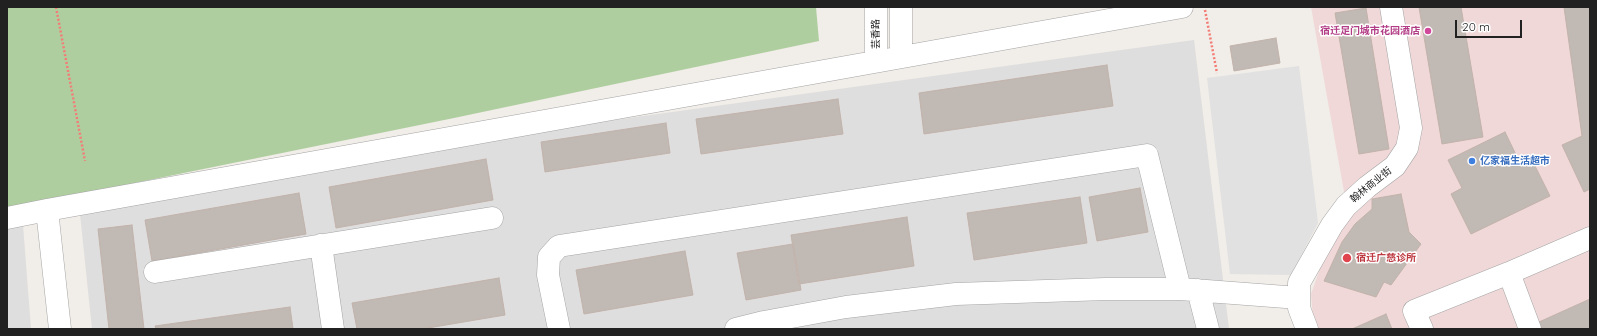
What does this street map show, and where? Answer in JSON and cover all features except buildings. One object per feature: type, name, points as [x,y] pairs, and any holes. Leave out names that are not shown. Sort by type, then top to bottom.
[{"type":"street","name":"芸香路","points":[[876,7],[876,61]]},
{"type":"street","points":[[901,7],[901,56]]},
{"type":"street","points":[[7,218],[901,56],[1182,7]]},
{"type":"street","name":"翰林商业街","points":[[1307,329],[1299,308],[1299,283],[1332,225],[1346,206],[1367,187],[1395,166],[1407,148],[1411,128],[1391,7]]},
{"type":"street","points":[[560,329],[548,275],[549,257],[559,246],[1147,155],[1189,289],[1208,329]]},
{"type":"street","points":[[47,210],[60,329]]},
{"type":"street","points":[[155,272],[492,218]]},
{"type":"street","points":[[1422,329],[1414,311],[1509,273],[1590,238]]},
{"type":"street","points":[[321,245],[333,329]]},
{"type":"street","points":[[1509,273],[1530,329]]},
{"type":"street","points":[[736,329],[764,322],[846,307],[956,294],[1106,289],[1189,289],[1299,298]]},
{"type":"path","points":[[56,7],[85,161]]},
{"type":"path","points":[[1204,7],[1217,73]]},
{"type":"shaded area","points":[[1311,7],[1590,7],[1590,329],[1317,329],[1313,319],[1311,294],[1327,249],[1348,214]]},
{"type":"shaded area","points":[[1194,40],[1229,329],[92,329],[80,214],[513,134]]},
{"type":"shaded area","points":[[1299,66],[1318,223],[1291,275],[1230,274],[1207,78]]},
{"type":"shaded area","points":[[23,225],[31,329],[7,329],[7,229]]},
{"type":"green space","points":[[7,7],[816,7],[819,41],[454,118],[7,209]]},
{"type":"place","name":"宿迁足门城市花园酒店","points":[[1428,31]]},
{"type":"place","name":"亿家福生活超市","points":[[1472,161]]},
{"type":"place","name":"宿迁广慈诊所","points":[[1347,258]]}]
